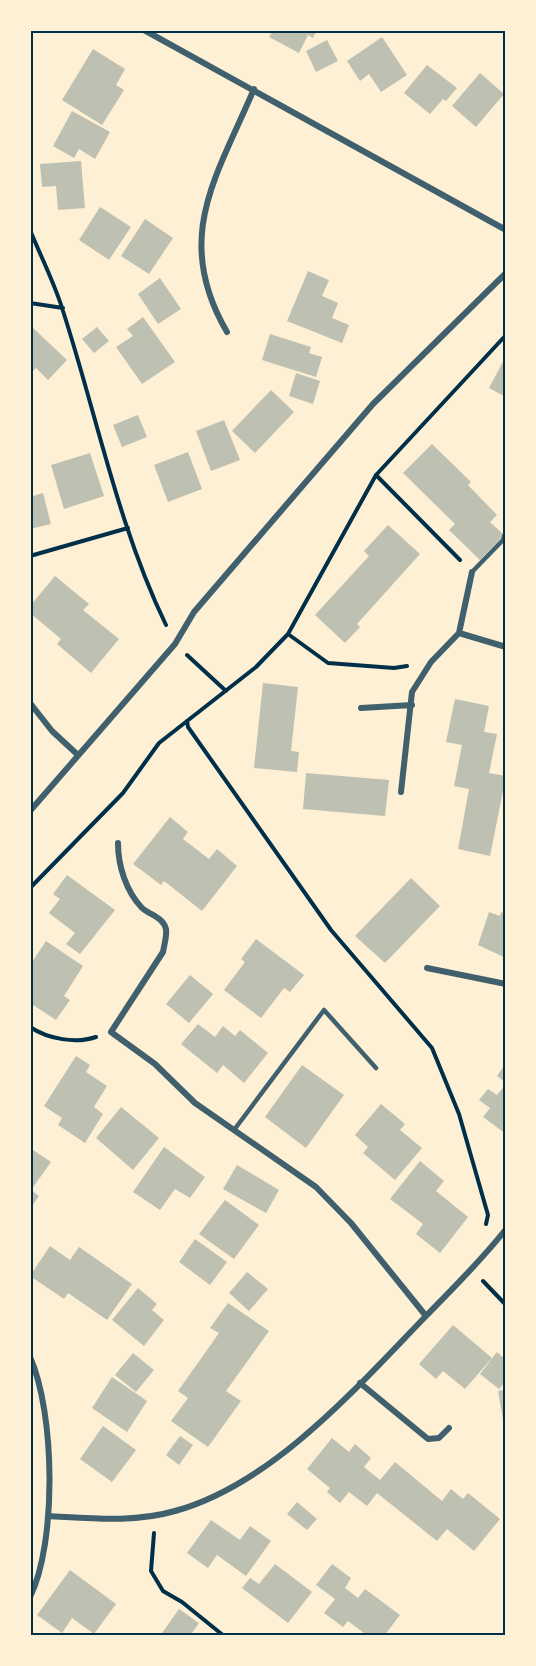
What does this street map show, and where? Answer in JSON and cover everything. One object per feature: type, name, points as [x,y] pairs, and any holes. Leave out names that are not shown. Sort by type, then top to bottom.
[{"type":"street","points":[[144,30],[506,230]]},
{"type":"street","points":[[227,333],[216,314],[202,265],[204,217],[212,182],[254,89]]},
{"type":"street","points":[[30,811],[175,645],[194,612],[374,404],[506,273]]},
{"type":"street","points":[[401,792],[412,692],[431,662],[459,633],[472,572]]},
{"type":"street","points":[[459,633],[506,647]]},
{"type":"street","points":[[30,703],[52,731],[78,755]]},
{"type":"street","points":[[361,708],[412,705]]},
{"type":"street","points":[[118,843],[127,885],[143,909],[159,918],[166,927],[166,938],[163,952],[111,1032],[155,1064],[195,1103],[316,1187],[351,1223],[426,1316]]},
{"type":"street","points":[[427,968],[506,984]]},
{"type":"street","points":[[48,1516],[120,1519],[152,1515],[196,1504],[241,1482],[302,1438],[360,1383],[474,1269],[506,1229]]},
{"type":"street","points":[[30,1357],[42,1389],[50,1468],[48,1516],[30,1597]]},
{"type":"street","points":[[360,1383],[429,1439],[439,1438],[449,1428]]},
{"type":"lane","points":[[472,572],[503,540],[506,531]]},
{"type":"lane","points":[[234,1130],[324,1010],[376,1068]]},
{"type":"path","points":[[30,230],[63,308],[128,528],[154,600],[175,645],[226,691]]},
{"type":"path","points":[[30,303],[63,308]]},
{"type":"path","points":[[30,888],[123,793],[159,742],[226,691],[288,634],[376,475],[506,335]]},
{"type":"path","points":[[376,475],[472,572]]},
{"type":"path","points":[[30,556],[128,528]]},
{"type":"path","points":[[288,634],[328,663],[394,668],[431,662]]},
{"type":"path","points":[[187,720],[188,727],[331,930],[432,1048],[459,1114],[488,1215],[485,1225]]},
{"type":"path","points":[[30,1027],[61,1039],[87,1041],[111,1032]]},
{"type":"path","points":[[474,1269],[483,1282],[506,1305]]},
{"type":"path","points":[[152,1515],[155,1545],[151,1570],[163,1591],[182,1602],[224,1636]]},
{"type":"building","points":[[273,30],[317,30],[313,38],[308,35],[299,53],[269,37]]},
{"type":"building","points":[[382,37],[407,75],[381,92],[369,74],[360,81],[347,61]]},
{"type":"building","points":[[327,40],[338,61],[316,72],[306,51]]},
{"type":"building","points":[[93,49],[125,69],[116,85],[124,90],[102,125],[62,100]]},
{"type":"building","points":[[427,65],[457,88],[430,114],[404,93]]},
{"type":"building","points":[[480,73],[504,94],[476,127],[452,106]]},
{"type":"building","points":[[72,111],[110,132],[95,159],[79,149],[74,158],[53,146]]},
{"type":"building","points":[[81,161],[85,208],[58,210],[56,186],[42,187],[40,164]]},
{"type":"building","points":[[100,207],[131,227],[109,260],[79,240]]},
{"type":"building","points":[[145,219],[173,238],[149,274],[121,256]]},
{"type":"building","points":[[308,271],[329,280],[322,296],[338,303],[332,318],[349,325],[342,343],[287,321]]},
{"type":"building","points":[[160,278],[181,309],[158,324],[138,294]]},
{"type":"building","points":[[143,317],[175,362],[142,384],[116,347],[133,336],[127,329]]},
{"type":"building","points":[[32,327],[67,360],[48,380],[36,368],[30,374],[30,330]]},
{"type":"building","points":[[97,327],[109,341],[94,353],[82,339]]},
{"type":"building","points":[[270,334],[311,347],[309,353],[322,357],[316,377],[262,360]]},
{"type":"building","points":[[506,356],[506,397],[489,388]]},
{"type":"building","points":[[296,373],[320,381],[313,404],[289,396]]},
{"type":"building","points":[[271,390],[294,412],[255,453],[232,431]]},
{"type":"building","points":[[138,415],[147,437],[122,447],[113,425]]},
{"type":"building","points":[[224,420],[240,460],[211,471],[196,431]]},
{"type":"building","points":[[432,444],[471,482],[468,485],[497,515],[490,522],[504,535],[480,560],[449,530],[455,524],[403,473]]},
{"type":"building","points":[[188,452],[202,489],[168,502],[154,465]]},
{"type":"building","points":[[90,453],[104,496],[64,509],[51,465]]},
{"type":"building","points":[[43,493],[51,524],[30,529],[30,497]]},
{"type":"building","points":[[388,525],[420,554],[357,624],[360,627],[345,643],[315,615],[369,556],[364,551]]},
{"type":"building","points":[[55,576],[89,604],[83,610],[119,639],[91,673],[57,644],[61,639],[30,613],[30,606]]},
{"type":"building","points":[[263,683],[298,687],[291,751],[299,752],[297,772],[254,768]]},
{"type":"building","points":[[455,699],[489,706],[484,732],[497,734],[489,773],[506,776],[490,856],[458,849],[469,789],[454,786],[462,745],[446,742]]},
{"type":"building","points":[[306,773],[389,780],[385,816],[303,809]]},
{"type":"building","points":[[170,817],[188,832],[183,839],[209,859],[217,849],[237,866],[202,911],[164,881],[161,885],[133,864]]},
{"type":"building","points":[[67,875],[115,910],[80,954],[66,944],[75,933],[49,913],[60,899],[53,894]]},
{"type":"building","points":[[411,878],[440,906],[385,963],[355,936]]},
{"type":"building","points":[[489,912],[500,916],[501,912],[506,914],[506,958],[478,945]]},
{"type":"building","points":[[256,939],[304,975],[290,992],[284,988],[261,1018],[224,990],[245,962],[241,959]]},
{"type":"building","points":[[46,941],[83,966],[64,996],[70,1000],[56,1020],[30,1003],[30,965]]},
{"type":"building","points":[[190,975],[213,994],[189,1023],[166,1004]]},
{"type":"building","points":[[198,1024],[215,1037],[223,1026],[235,1036],[240,1030],[268,1053],[244,1083],[223,1065],[217,1073],[181,1044]]},
{"type":"building","points":[[76,1056],[90,1065],[86,1072],[107,1086],[94,1107],[103,1114],[85,1143],[58,1125],[62,1118],[44,1106]]},
{"type":"building","points":[[302,1065],[344,1095],[306,1148],[265,1117]]},
{"type":"building","points":[[504,1066],[506,1068],[506,1083],[497,1076]]},
{"type":"building","points":[[506,1084],[506,1134],[483,1117],[490,1108],[479,1100],[488,1089],[497,1095]]},
{"type":"building","points":[[381,1104],[405,1124],[400,1130],[422,1148],[395,1180],[363,1153],[368,1147],[355,1135]]},
{"type":"building","points":[[121,1107],[159,1138],[133,1170],[96,1138]]},
{"type":"building","points":[[164,1147],[205,1177],[190,1198],[175,1189],[160,1210],[133,1192]]},
{"type":"building","points":[[30,1148],[51,1162],[31,1190],[39,1196],[30,1209]]},
{"type":"building","points":[[420,1161],[444,1181],[436,1191],[468,1217],[440,1253],[416,1234],[423,1224],[390,1199]]},
{"type":"building","points":[[237,1165],[279,1190],[266,1213],[223,1189]]},
{"type":"building","points":[[225,1200],[259,1225],[234,1259],[199,1234]]},
{"type":"building","points":[[195,1239],[227,1262],[210,1285],[179,1262]]},
{"type":"building","points":[[50,1246],[70,1260],[79,1247],[132,1284],[107,1320],[68,1293],[64,1299],[30,1276]]},
{"type":"building","points":[[247,1272],[268,1289],[249,1311],[229,1293]]},
{"type":"building","points":[[138,1288],[157,1304],[152,1310],[164,1320],[144,1346],[112,1320]]},
{"type":"building","points":[[228,1303],[269,1331],[226,1391],[241,1401],[208,1447],[171,1421],[188,1398],[178,1391],[219,1333],[210,1328]]},
{"type":"building","points":[[453,1325],[492,1358],[465,1389],[443,1371],[436,1379],[419,1364]]},
{"type":"building","points":[[497,1352],[506,1360],[506,1381],[499,1389],[480,1374]]},
{"type":"building","points":[[133,1353],[154,1370],[136,1392],[115,1375]]},
{"type":"building","points":[[112,1377],[147,1401],[127,1432],[92,1408]]},
{"type":"building","points":[[506,1389],[506,1431],[505,1431],[498,1391]]},
{"type":"building","points":[[103,1426],[136,1450],[112,1482],[80,1459]]},
{"type":"building","points":[[180,1436],[193,1445],[179,1465],[166,1455]]},
{"type":"building","points":[[332,1438],[349,1452],[355,1444],[371,1458],[364,1467],[380,1480],[395,1462],[442,1501],[451,1489],[463,1499],[468,1493],[500,1519],[474,1551],[447,1529],[437,1541],[377,1493],[367,1506],[349,1492],[340,1503],[327,1492],[330,1488],[307,1469]]},
{"type":"building","points":[[297,1502],[317,1519],[307,1530],[287,1514]]},
{"type":"building","points":[[211,1520],[240,1540],[250,1526],[271,1541],[246,1576],[217,1555],[208,1568],[187,1553]]},
{"type":"building","points":[[275,1564],[312,1592],[288,1623],[242,1588],[250,1578],[259,1584]]},
{"type":"building","points":[[332,1564],[351,1578],[345,1588],[358,1598],[365,1589],[400,1615],[384,1636],[368,1636],[348,1621],[343,1627],[324,1613],[335,1599],[316,1585]]},
{"type":"building","points":[[70,1570],[116,1604],[94,1634],[72,1618],[62,1633],[37,1615]]},
{"type":"building","points":[[179,1609],[199,1623],[192,1633],[196,1636],[160,1636]]}]
